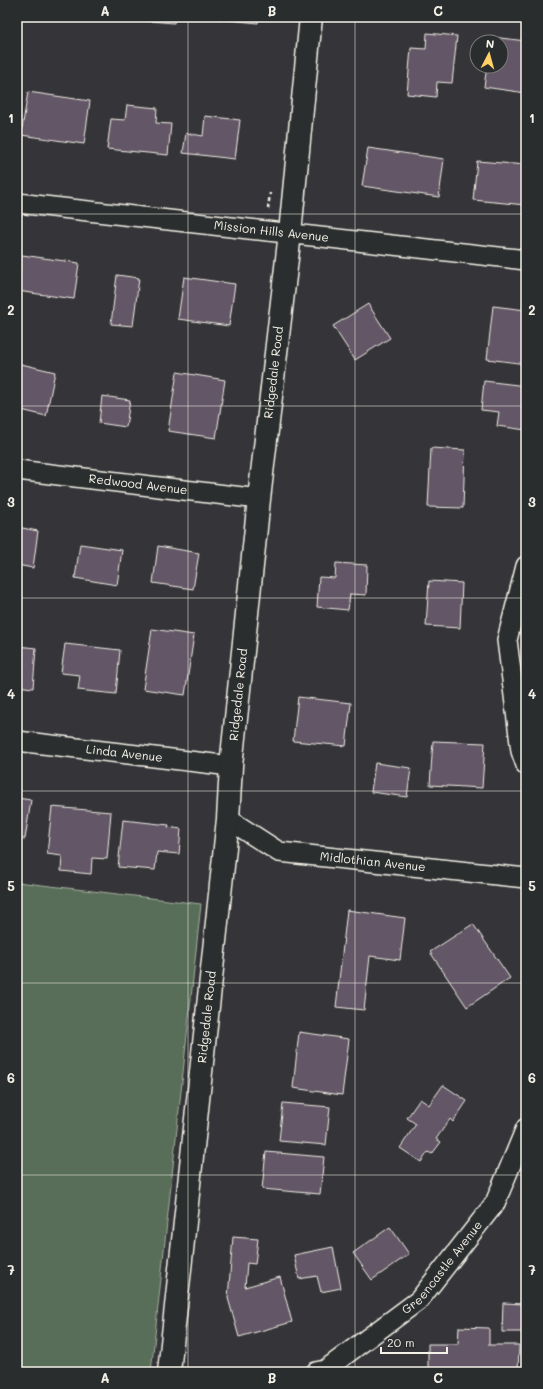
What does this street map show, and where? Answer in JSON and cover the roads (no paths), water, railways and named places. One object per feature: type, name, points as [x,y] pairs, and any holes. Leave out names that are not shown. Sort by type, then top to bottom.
[{"type":"street","name":"Ridgedale Road","points":[[169,1372],[228,819],[230,766],[258,499],[290,234],[311,17]]},
{"type":"street","name":"Mission Hills Avenue","points":[[17,203],[526,260]]},
{"type":"street","name":"Redwood Avenue","points":[[17,470],[258,499]]},
{"type":"street","points":[[526,566],[507,640],[521,751],[526,765]]},
{"type":"street","name":"Linda Avenue","points":[[17,741],[230,766]]},
{"type":"street","name":"Midlothian Avenue","points":[[228,819],[279,852],[526,878]]},
{"type":"street","name":"Greencastle Avenue","points":[[316,1372],[325,1370],[419,1300],[495,1203],[526,1128]]}]
